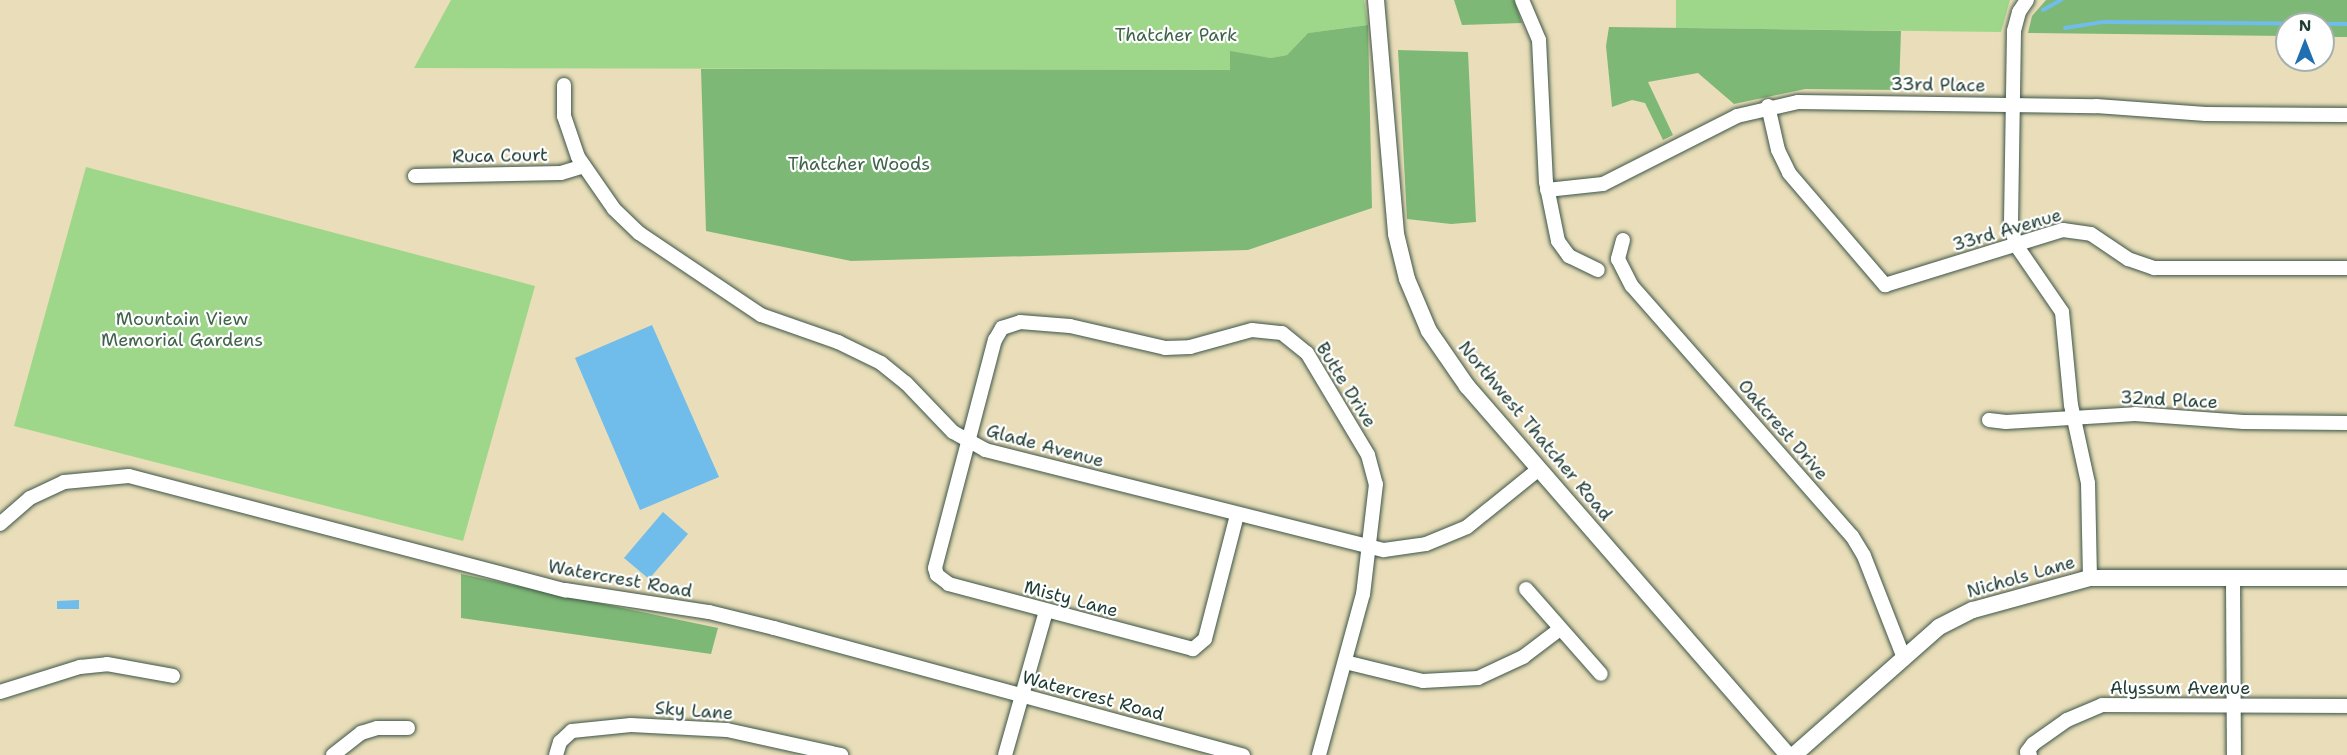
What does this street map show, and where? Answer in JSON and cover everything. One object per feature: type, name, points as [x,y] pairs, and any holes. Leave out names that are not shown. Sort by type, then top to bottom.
[{"type":"street","name":"Northwest Thatcher Road","points":[[1376,0],[1392,208],[1410,287],[1449,362],[1788,755]]},
{"type":"street","points":[[1522,0],[1539,40],[1547,190],[1558,241],[1569,256],[1598,270]]},
{"type":"street","points":[[2028,0],[2015,24],[2011,226],[2016,245],[2062,312],[2073,417],[2088,483],[2090,578]]},
{"type":"street","name":"Glade Avenue","points":[[564,85],[566,122],[584,166],[614,209],[639,233],[761,315],[838,342],[881,363],[968,442],[1370,549],[1426,544],[1453,534],[1467,527],[1539,469]]},
{"type":"street","name":"33rd Place","points":[[1547,190],[1609,182],[1727,120],[1768,106],[1807,101],[2112,106],[2206,114],[2347,115]]},
{"type":"street","name":"33rd Avenue","points":[[1768,106],[1778,150],[1789,173],[1885,285],[2016,245],[2075,230],[2106,241],[2128,259],[2154,268],[2347,268]]},
{"type":"street","name":"Ruca Court","points":[[415,176],[561,173],[584,166]]},
{"type":"street","name":"Oakcrest Drive","points":[[1623,240],[1618,259],[1632,286],[1852,536],[1904,658]]},
{"type":"street","name":"Butte Drive","points":[[968,442],[995,340],[1002,328],[1010,325],[1070,326],[1165,348],[1190,347],[1252,330],[1282,333],[1307,353],[1368,455],[1376,484],[1363,594],[1319,755]]},
{"type":"street","name":"32nd Place","points":[[1989,420],[2006,422],[2135,414],[2244,422],[2347,423]]},
{"type":"street","name":"Misty Lane","points":[[968,442],[936,559],[937,575],[949,584],[1046,611],[1179,646],[1199,647],[1205,639],[1237,515]]},
{"type":"street","name":"Watercrest Road","points":[[0,524],[30,498],[64,482],[129,476],[565,590],[731,617],[1243,755]]},
{"type":"street","name":"Nichols Lane","points":[[1794,755],[1939,627],[1962,614],[2090,578],[2347,578]]},
{"type":"street","points":[[2233,578],[2234,755]]},
{"type":"street","points":[[1526,589],[1601,674]]},
{"type":"street","points":[[1005,755],[1020,695],[1046,611]]},
{"type":"street","points":[[1345,662],[1423,681],[1478,678],[1523,657],[1560,629]]},
{"type":"street","points":[[0,692],[80,667],[107,664],[173,676]]},
{"type":"street","name":"Alyssum Avenue","points":[[2029,753],[2067,720],[2093,707],[2347,706]]},
{"type":"street","name":"Sky Lane","points":[[556,755],[560,742],[572,731],[631,725],[727,730],[841,755]]},
{"type":"street","points":[[333,755],[361,733],[377,728],[408,729]]},
{"type":"green space","name":"Thatcher Park","points":[[451,0],[1364,0],[1368,25],[1308,33],[1287,55],[1271,58],[1231,52],[1230,70],[414,68]]},
{"type":"green space","points":[[1454,0],[1514,0],[1522,23],[1462,25]]},
{"type":"green space","points":[[1676,0],[2010,0],[2001,32],[1676,28]]},
{"type":"green space","points":[[2046,0],[2347,0],[2347,37],[2335,37],[2335,12],[2275,12],[2275,36],[2028,33],[2032,16]]},
{"type":"green space","name":"Thatcher Woods","points":[[1368,25],[1372,208],[1248,250],[851,261],[706,231],[701,69],[1230,70],[1230,51],[1271,58],[1287,55],[1308,33]]},
{"type":"green space","points":[[1609,27],[1901,31],[1899,90],[1805,89],[1734,104],[1698,73],[1648,82],[1673,135],[1663,140],[1645,103],[1632,100],[1612,107],[1606,46]]},
{"type":"green space","points":[[1398,50],[1468,52],[1476,222],[1451,224],[1407,219]]},
{"type":"green space","name":"Mountain View Memorial Gardens","points":[[86,167],[535,286],[463,541],[14,426]]},
{"type":"green space","points":[[461,574],[718,628],[711,654],[461,618]]},
{"type":"water","points":[[652,325],[719,477],[640,510],[575,358]]},
{"type":"water","points":[[663,512],[688,534],[649,579],[624,558]]},
{"type":"water","points":[[79,600],[79,609],[57,609],[57,601]]},
{"type":"waterway","points":[[2043,10],[2061,0]]},
{"type":"waterway","points":[[2065,28],[2104,22],[2347,24]]}]
